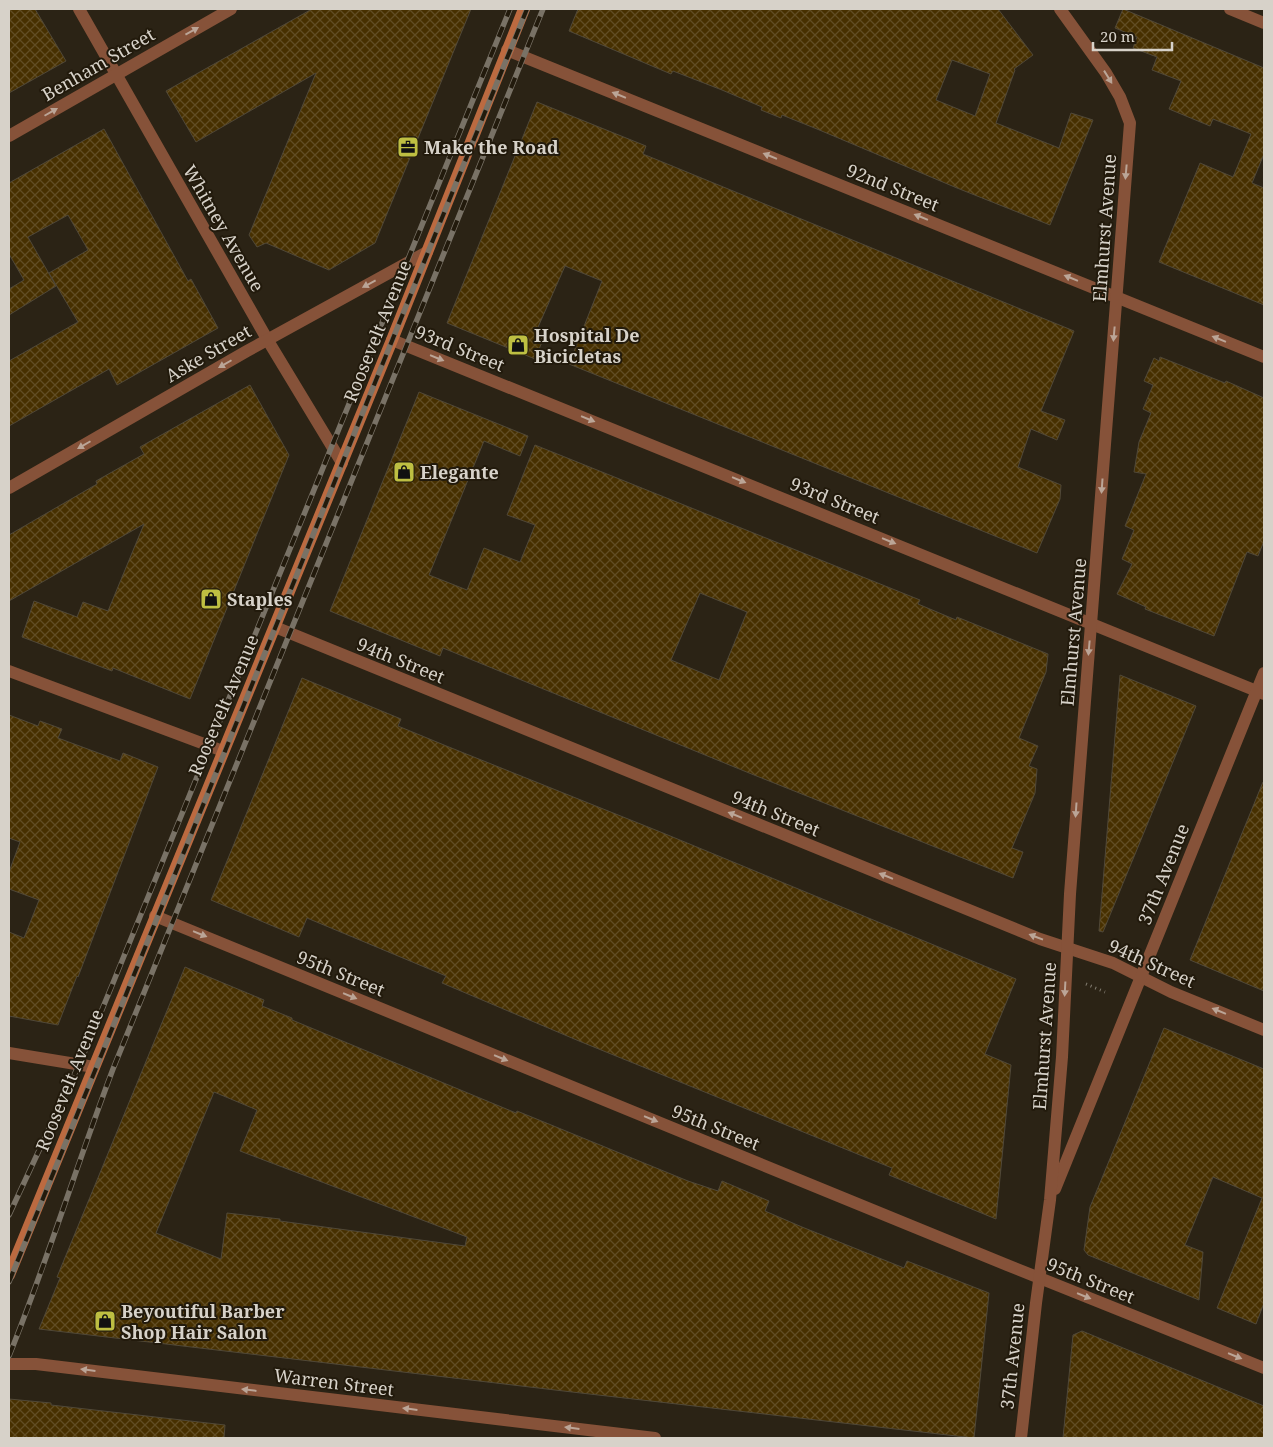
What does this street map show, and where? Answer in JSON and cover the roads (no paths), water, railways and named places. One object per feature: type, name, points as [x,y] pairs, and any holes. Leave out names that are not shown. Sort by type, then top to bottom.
[{"type":"main road","name":"Roosevelt Avenue","points":[[9,1275],[342,463],[524,9]]},
{"type":"street","name":"Whitney Avenue","points":[[79,9],[267,339],[342,463]]},
{"type":"street","name":"Benham Street","points":[[9,136],[231,9]]},
{"type":"street","name":"Elmhurst Avenue","points":[[1039,1278],[1050,1200],[1062,1057],[1070,894],[1130,123],[1120,97],[1106,73],[1060,9]]},
{"type":"street","points":[[1230,9],[1264,23]]},
{"type":"street","name":"92nd Street","points":[[507,50],[1264,357]]},
{"type":"street","name":"Aske Street","points":[[9,488],[267,339],[427,252]]},
{"type":"street","name":"93rd Street","points":[[392,340],[1260,692]]},
{"type":"street","name":"94th Street","points":[[275,627],[1012,928],[1113,963],[1171,992],[1264,1030]]},
{"type":"street","points":[[9,671],[223,751]]},
{"type":"street","name":"37th Avenue","points":[[1050,1200],[1140,977],[1260,692],[1264,673]]},
{"type":"street","name":"95th Street","points":[[155,916],[1039,1278],[1264,1368]]},
{"type":"street","points":[[9,1053],[94,1067]]},
{"type":"street","name":"37th Avenue","points":[[1021,1438],[1039,1278]]},
{"type":"street","name":"Warren Street","points":[[9,1364],[46,1365],[655,1438]]},
{"type":"railway","points":[[9,1215],[82,1058],[510,9]]},
{"type":"railway","points":[[9,1282],[527,9]]},
{"type":"railway","points":[[9,1356],[113,1069],[543,9]]},
{"type":"place","name":"Make the Road","points":[[408,147]]},
{"type":"place","name":"Hospital De Bicicletas","points":[[518,345]]},
{"type":"place","name":"Elegante","points":[[404,472]]},
{"type":"place","name":"Staples","points":[[211,599]]},
{"type":"place","name":"Beyoutiful Barber Shop Hair Salon","points":[[105,1321]]}]
